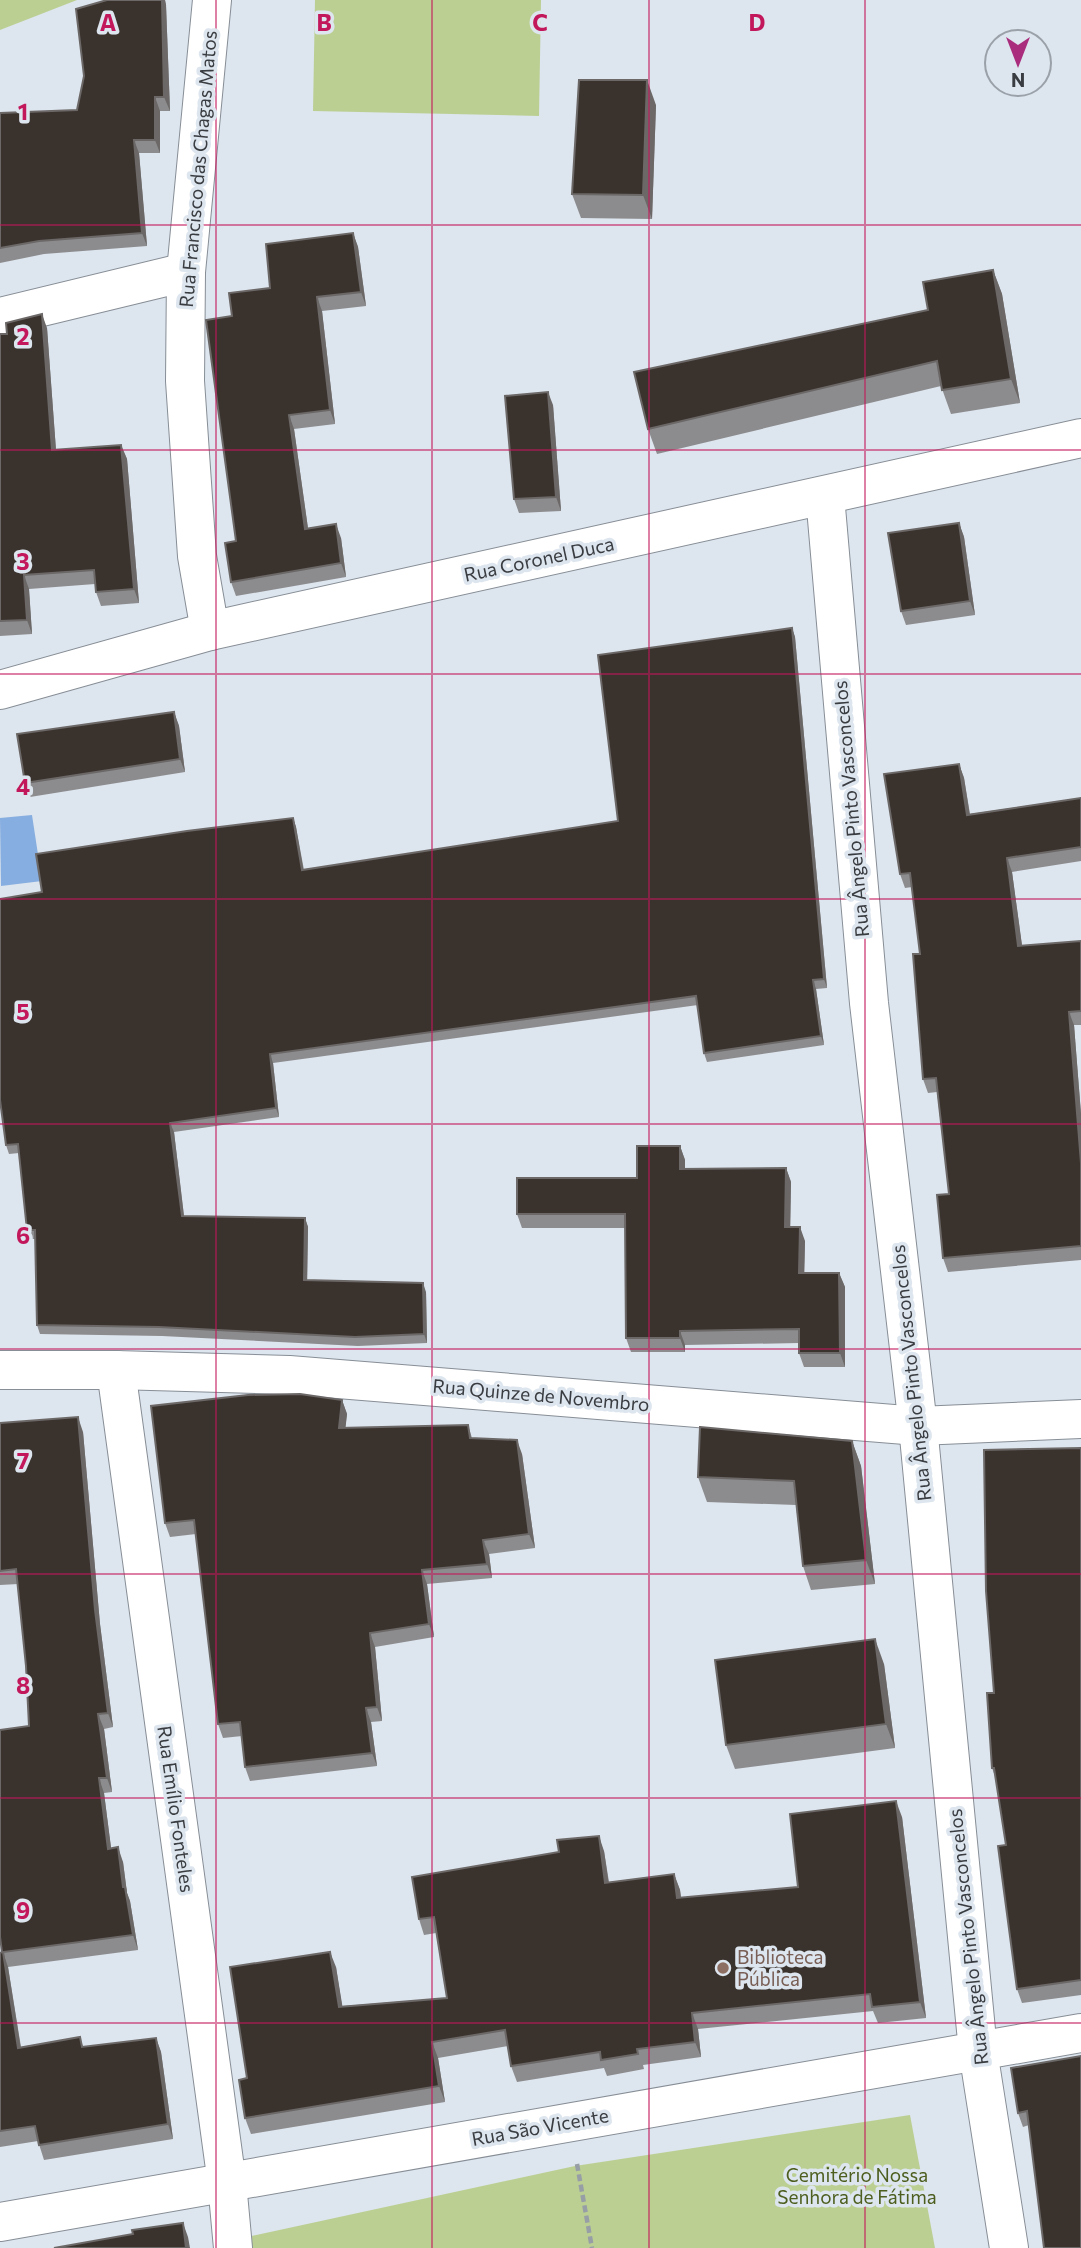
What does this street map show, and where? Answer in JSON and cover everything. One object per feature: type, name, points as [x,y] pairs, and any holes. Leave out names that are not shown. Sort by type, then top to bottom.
[{"type":"street","name":"Rua Francisco das Chagas Matos","points":[[210,631],[197,555],[185,382],[186,272],[212,0]]},
{"type":"street","points":[[0,317],[186,272]]},
{"type":"street","name":"Rua Coronel Duca","points":[[0,690],[210,631],[1081,438]]},
{"type":"street","name":"Rua Ângelo Pinto Vasconcelos","points":[[825,496],[869,1003],[918,1426],[978,2051],[1009,2248]]},
{"type":"street","name":"Rua Quinze de Novembro","points":[[0,1370],[289,1375],[918,1426],[1081,1419]]},
{"type":"street","name":"Rua Emílio Fonteles","points":[[116,1370],[227,2183],[233,2248]]},
{"type":"street","name":"Rua São Vicente","points":[[0,2222],[1081,2033]]},
{"type":"path","points":[[569,2122],[592,2248]]},
{"type":"green space","points":[[0,0],[77,0],[0,30]]},
{"type":"green space","points":[[315,0],[541,0],[539,116],[313,111]]},
{"type":"green space","name":"Cemitério Nossa Senhora de Fátima","points":[[910,2115],[935,2248],[243,2248],[242,2238],[575,2166]]},
{"type":"water","points":[[32,815],[42,881],[1,886],[0,818]]},
{"type":"building","points":[[107,0],[162,0],[164,97],[155,97],[155,140],[134,140],[142,233],[39,241],[0,248],[0,113],[77,110],[84,76],[76,9]]},
{"type":"building","points":[[579,80],[647,80],[643,195],[572,194]]},
{"type":"building","points":[[353,233],[361,292],[317,297],[330,410],[289,415],[305,529],[336,524],[341,563],[231,582],[225,543],[236,541],[206,320],[232,316],[229,293],[270,288],[266,244]]},
{"type":"building","points":[[993,270],[1011,379],[942,390],[937,361],[648,429],[634,372],[928,310],[923,282]]},
{"type":"building","points":[[42,314],[52,450],[121,445],[134,589],[96,592],[94,570],[24,575],[27,620],[0,621],[0,334],[7,334],[6,323]]},
{"type":"building","points":[[548,392],[556,497],[514,499],[505,396]]},
{"type":"building","points":[[959,523],[970,601],[901,611],[888,533]]},
{"type":"building","points":[[792,628],[824,979],[813,980],[821,1036],[704,1053],[696,996],[270,1054],[276,1108],[170,1123],[182,1216],[305,1218],[304,1280],[423,1283],[424,1334],[355,1337],[159,1327],[37,1325],[35,1230],[27,1230],[18,1144],[6,1145],[0,1100],[0,899],[42,892],[36,854],[293,818],[302,870],[618,821],[598,655]]},
{"type":"building","points":[[174,712],[180,759],[25,783],[17,734]]},
{"type":"building","points":[[959,764],[967,815],[1081,798],[1081,847],[1007,858],[1018,946],[1081,941],[1081,1011],[1069,1012],[1081,1163],[1081,1246],[943,1258],[937,1195],[949,1194],[936,1078],[923,1079],[913,954],[920,954],[910,873],[900,874],[884,774]]},
{"type":"building","points":[[637,1146],[680,1146],[680,1169],[786,1168],[785,1227],[800,1227],[799,1273],[839,1273],[840,1353],[799,1353],[799,1329],[680,1331],[680,1338],[626,1338],[625,1214],[517,1214],[517,1178],[637,1178]]},
{"type":"building","points":[[300,1394],[342,1400],[339,1428],[468,1425],[470,1438],[517,1440],[529,1534],[483,1540],[487,1564],[422,1570],[429,1624],[370,1633],[377,1707],[366,1708],[372,1753],[245,1767],[240,1722],[218,1724],[194,1520],[165,1523],[151,1406],[248,1395]]},
{"type":"building","points":[[78,1417],[95,1610],[108,1713],[98,1714],[107,1778],[99,1778],[108,1849],[118,1847],[133,1935],[3,1952],[18,2048],[80,2037],[82,2047],[156,2038],[168,2124],[39,2145],[35,2126],[0,2131],[0,1730],[29,1726],[16,1569],[0,1571],[0,1423]]},
{"type":"building","points":[[700,1427],[852,1441],[866,1560],[803,1566],[794,1481],[698,1477]]},
{"type":"building","points":[[1081,1448],[1081,1980],[1017,1989],[998,1846],[1006,1845],[992,1768],[987,1693],[994,1693],[986,1591],[984,1450]]},
{"type":"building","points":[[875,1639],[886,1724],[726,1745],[715,1660]]},
{"type":"building","points":[[896,1801],[920,2002],[872,2007],[870,1994],[692,2013],[695,2042],[637,2049],[638,2054],[601,2060],[600,2052],[511,2066],[505,2030],[432,2042],[439,2086],[245,2118],[239,2080],[247,2078],[230,1967],[330,1952],[339,2007],[447,1998],[434,1917],[419,1919],[412,1877],[559,1852],[557,1840],[599,1836],[605,1883],[674,1874],[677,1898],[798,1887],[790,1814]]},
{"type":"building","points":[[1081,2056],[1081,2248],[1044,2248],[1027,2111],[1018,2113],[1011,2068]]},
{"type":"building","points":[[183,2223],[186,2248],[54,2248],[133,2234],[132,2230]]},
{"type":"place","name":"Biblioteca Pública","points":[[723,1968]]}]
